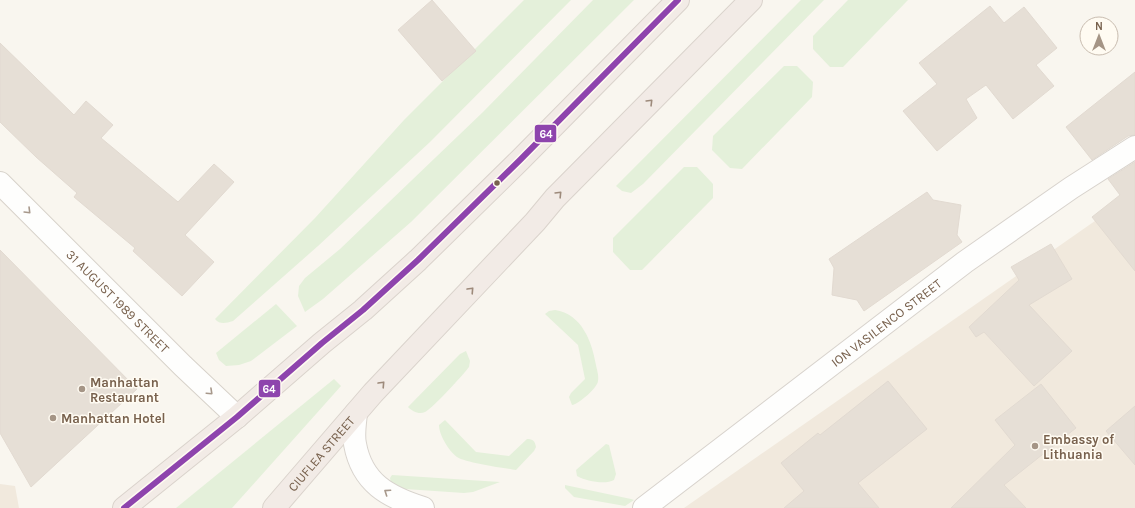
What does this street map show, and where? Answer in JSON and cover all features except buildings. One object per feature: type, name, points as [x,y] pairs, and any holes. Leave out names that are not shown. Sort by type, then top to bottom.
[{"type":"highway","points":[[124,508],[237,417],[322,343],[363,310],[418,260],[520,160],[678,0]]},
{"type":"highway","name":"CIUFLEA STREET","points":[[274,508],[373,393],[535,222],[555,198],[751,0]]},
{"type":"street","name":"ION VASILENCO STREET","points":[[644,508],[965,262],[1071,188],[1135,147]]},
{"type":"street","name":"31 AUGUST 1989 STREET","points":[[0,183],[183,366],[237,417]]},
{"type":"street","points":[[356,413],[355,443],[360,461],[368,478],[400,501],[423,508]]},
{"type":"shaded area","points":[[1135,193],[1135,508],[684,508]]},
{"type":"shaded area","points":[[0,484],[15,486],[19,508],[0,508]]},
{"type":"green space","points":[[524,0],[571,0],[430,142],[318,246],[233,321],[223,323],[217,321],[215,319],[315,218],[404,120]]},
{"type":"green space","points":[[593,0],[634,0],[411,222],[323,299],[305,312],[298,296],[299,286],[305,278],[340,249],[483,112]]},
{"type":"green space","points":[[801,0],[824,0],[643,184],[631,193],[622,191],[616,186]]},
{"type":"green space","points":[[848,0],[908,0],[843,67],[830,67],[813,49],[813,36]]},
{"type":"green space","points":[[784,66],[797,66],[813,82],[812,97],[742,169],[730,168],[712,150],[713,136]]},
{"type":"green space","points":[[684,167],[697,167],[713,184],[713,198],[642,270],[630,270],[613,252],[613,238]]},
{"type":"green space","points":[[276,304],[297,326],[251,361],[239,365],[226,366],[219,360],[216,353]]},
{"type":"green space","points":[[555,310],[572,317],[584,330],[592,347],[598,373],[597,384],[592,391],[583,399],[572,405],[569,397],[571,393],[585,379],[578,345],[545,314],[549,311]]},
{"type":"green space","points":[[466,351],[470,361],[469,367],[434,405],[425,412],[420,413],[408,407],[460,354]]},
{"type":"green space","points":[[334,379],[341,386],[232,508],[176,508]]},
{"type":"green space","points":[[445,420],[476,452],[509,456],[527,439],[531,439],[535,443],[536,447],[516,470],[468,461],[457,457],[445,442],[439,429],[439,425]]},
{"type":"green space","points":[[606,444],[609,445],[616,474],[614,480],[596,482],[577,476],[576,470]]},
{"type":"green space","points":[[392,475],[500,482],[473,492],[464,493],[405,489],[391,483],[390,478]]},
{"type":"green space","points":[[565,485],[634,500],[625,506],[574,497],[565,488]]},
{"type":"transit line","name":"64","points":[[124,508],[237,417],[322,343],[363,310],[418,260],[520,160],[678,0]]},
{"type":"place","name":"Manhattan Restaurant","points":[[82,389]]},
{"type":"place","name":"Manhattan Hotel","points":[[53,418]]},
{"type":"place","name":"Embassy of Lithuania","points":[[1035,446]]}]
